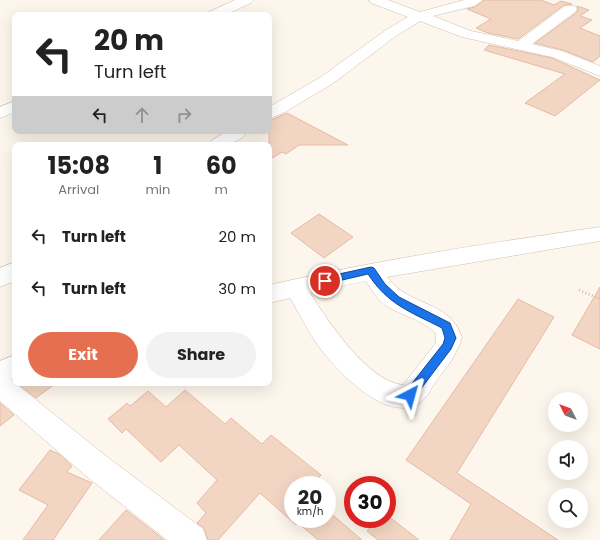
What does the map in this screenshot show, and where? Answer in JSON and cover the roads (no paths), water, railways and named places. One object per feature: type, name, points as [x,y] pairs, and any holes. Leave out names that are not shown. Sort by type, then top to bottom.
[{"type":"street","points":[[220,12],[246,0]]},
{"type":"street","points":[[376,0],[476,36],[557,54],[600,71]]},
{"type":"street","points":[[272,112],[331,78],[384,38],[421,16],[453,9],[476,0]]},
{"type":"street","points":[[520,46],[570,9]]},
{"type":"street","points":[[0,112],[12,107]]},
{"type":"street","points":[[222,142],[234,134]]},
{"type":"street","points":[[272,293],[371,271],[516,246],[600,234]]},
{"type":"street","points":[[295,287],[332,344],[349,362],[381,390],[397,397],[406,397],[414,392],[447,346],[450,338],[450,332],[443,323],[396,300],[382,287],[371,271]]},
{"type":"street","points":[[0,279],[12,272]]},
{"type":"street","points":[[0,372],[12,367]]},
{"type":"street","points":[[0,386],[96,466],[192,540]]}]
